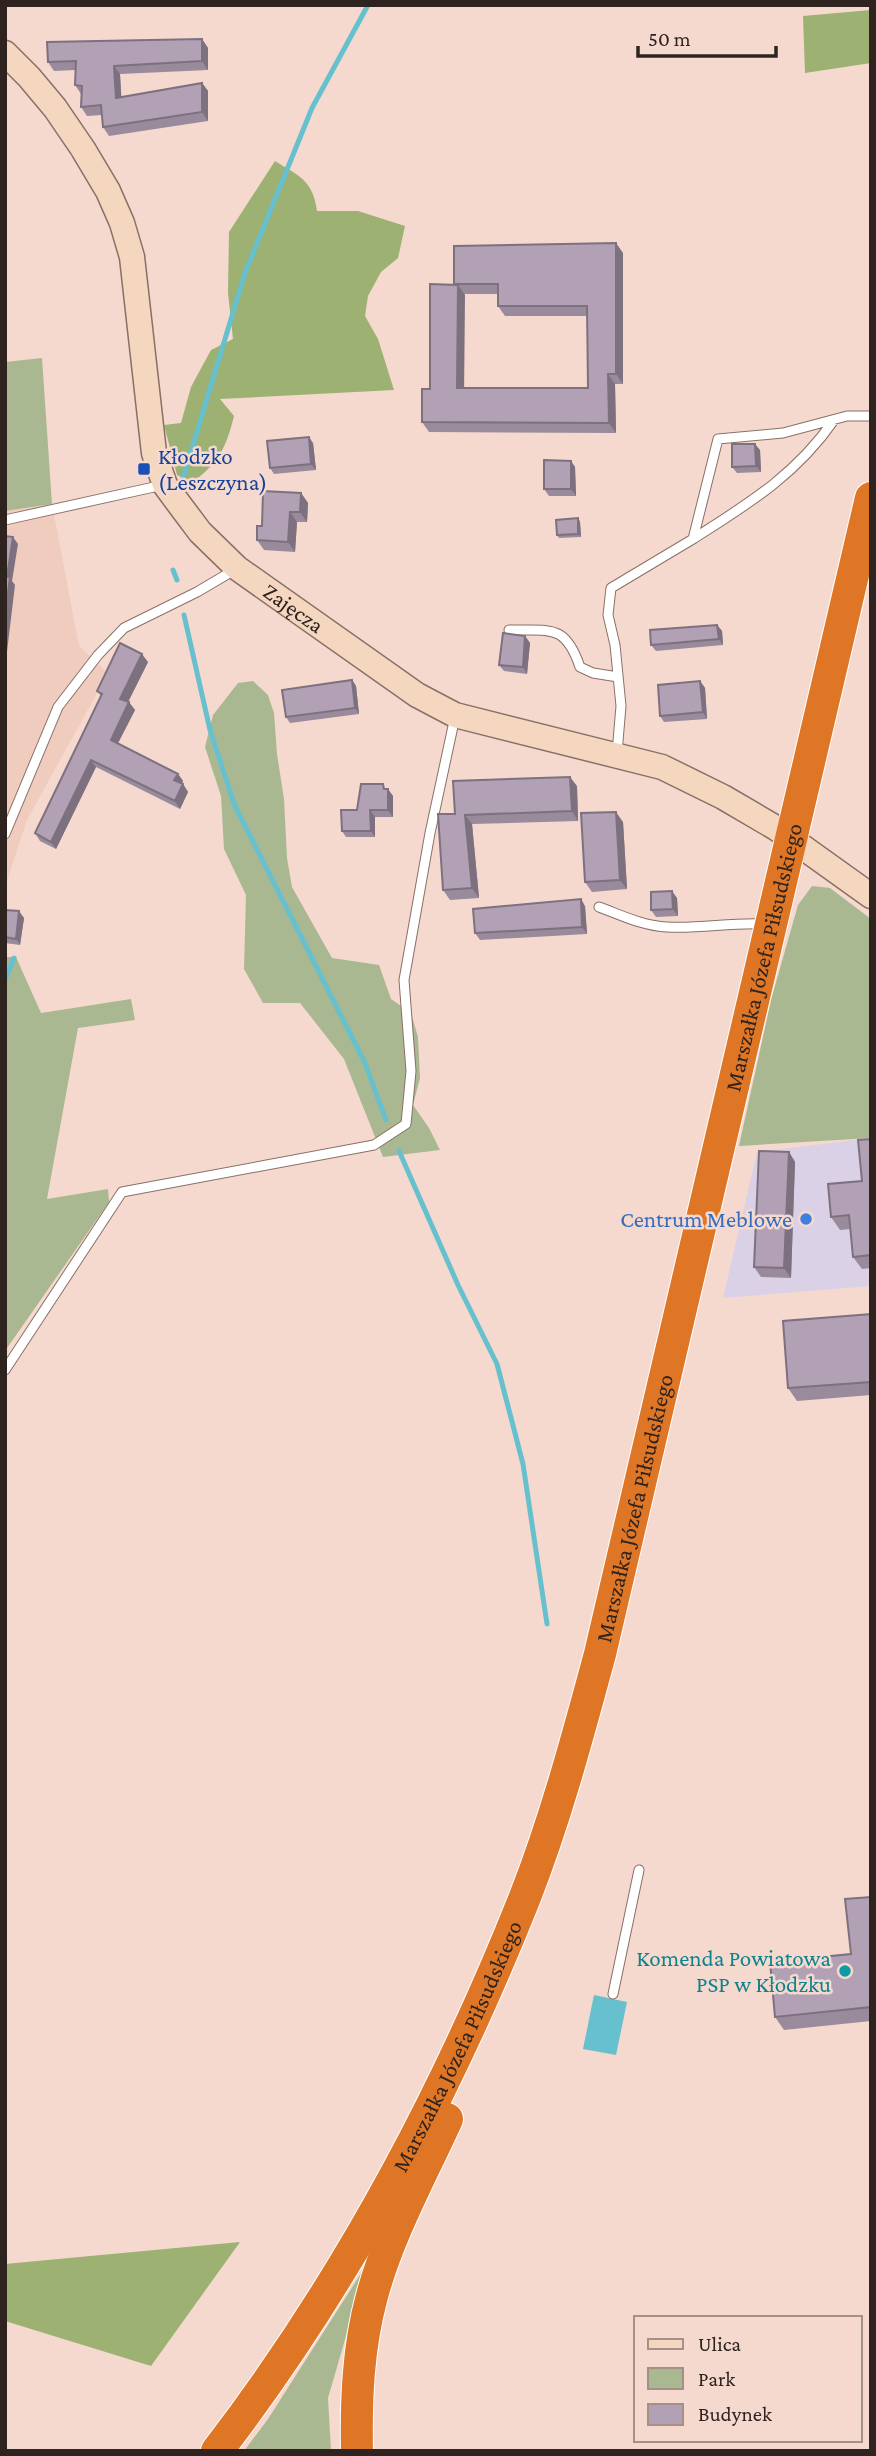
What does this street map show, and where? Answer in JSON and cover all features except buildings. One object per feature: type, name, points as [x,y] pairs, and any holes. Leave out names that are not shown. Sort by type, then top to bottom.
[{"type":"highway","name":"Marszałka Józefa Piłsudskiego","points":[[217,2451],[347,2260],[430,2111],[525,1896],[575,1745],[600,1654],[871,498]]},
{"type":"highway","points":[[357,2451],[356,2406],[360,2355],[371,2298],[383,2261],[502,1990],[521,1930],[525,1896]]},
{"type":"street","name":"Zajęcza","points":[[5,53],[29,77],[79,143],[108,191],[122,223],[132,257],[154,453],[165,485],[200,532],[237,568],[417,695],[455,715],[663,767],[723,797],[871,896]]},
{"type":"lane","points":[[693,539],[718,439],[783,433],[847,416],[871,416]]},
{"type":"lane","points":[[617,755],[621,706],[615,645],[608,615],[611,588],[764,494],[819,441],[834,420]]},
{"type":"lane","points":[[5,520],[165,485]]},
{"type":"lane","points":[[5,834],[58,706],[98,655],[124,628],[197,592],[237,568]]},
{"type":"lane","points":[[509,630],[559,632],[569,642],[580,667],[593,673],[618,677]]},
{"type":"lane","points":[[5,1370],[122,1192],[374,1145],[406,1124],[411,1072],[404,980],[430,833],[455,715]]},
{"type":"lane","points":[[599,907],[640,922],[666,927],[737,922],[770,924]]},
{"type":"lane","points":[[613,1994],[639,1870]]},
{"type":"shaded area","points":[[52,504],[79,646],[108,673],[27,820],[5,887],[5,511]]},
{"type":"shaded area","name":"Centrum Meblowe","points":[[871,1138],[871,1286],[723,1298],[757,1152]]},
{"type":"green space","points":[[871,10],[871,63],[805,73],[803,16]]},
{"type":"green space","points":[[275,161],[304,180],[312,192],[317,211],[358,211],[405,226],[398,258],[381,272],[368,296],[365,316],[378,339],[394,390],[220,399],[234,416],[228,437],[215,461],[193,482],[177,475],[164,425],[181,423],[191,387],[211,350],[233,339],[228,293],[229,232]]},
{"type":"green space","points":[[42,358],[52,504],[5,511],[5,362]]},
{"type":"green space","points":[[253,681],[268,695],[274,713],[292,887],[332,958],[379,965],[391,999],[411,1013],[418,1037],[420,1078],[413,1105],[440,1150],[383,1157],[344,1059],[300,1003],[263,1003],[244,969],[246,895],[224,849],[221,796],[205,747],[213,715],[238,683]]},
{"type":"green space","points":[[812,886],[830,888],[871,919],[871,1138],[739,1146],[771,1000],[798,905]]},
{"type":"green space","points":[[5,957],[16,957],[41,1013],[131,999],[135,1020],[78,1028],[47,1199],[108,1189],[109,1202],[5,1351]]},
{"type":"green space","points":[[240,2242],[151,2366],[5,2321],[5,2264]]},
{"type":"green space","points":[[367,2264],[328,2398],[331,2451],[244,2451],[268,2419]]},
{"type":"water","points":[[594,1995],[627,2002],[616,2055],[583,2049]]},
{"type":"waterway","points":[[182,481],[245,273],[312,108],[368,5]]},
{"type":"waterway","points":[[173,570],[177,580]]},
{"type":"waterway","points":[[184,615],[210,730],[235,806],[365,1063],[386,1120]]},
{"type":"waterway","points":[[5,980],[14,958]]},
{"type":"waterway","points":[[399,1151],[458,1285],[497,1364],[523,1464],[547,1624]]},
{"type":"place","name":"Kłodzko (Leszczyna)","points":[[144,469]]},
{"type":"place","name":"Centrum Meblowe","points":[[806,1219]]},
{"type":"place","name":"Komenda Powiatowa PSP w Kłodzku","points":[[845,1971]]}]
